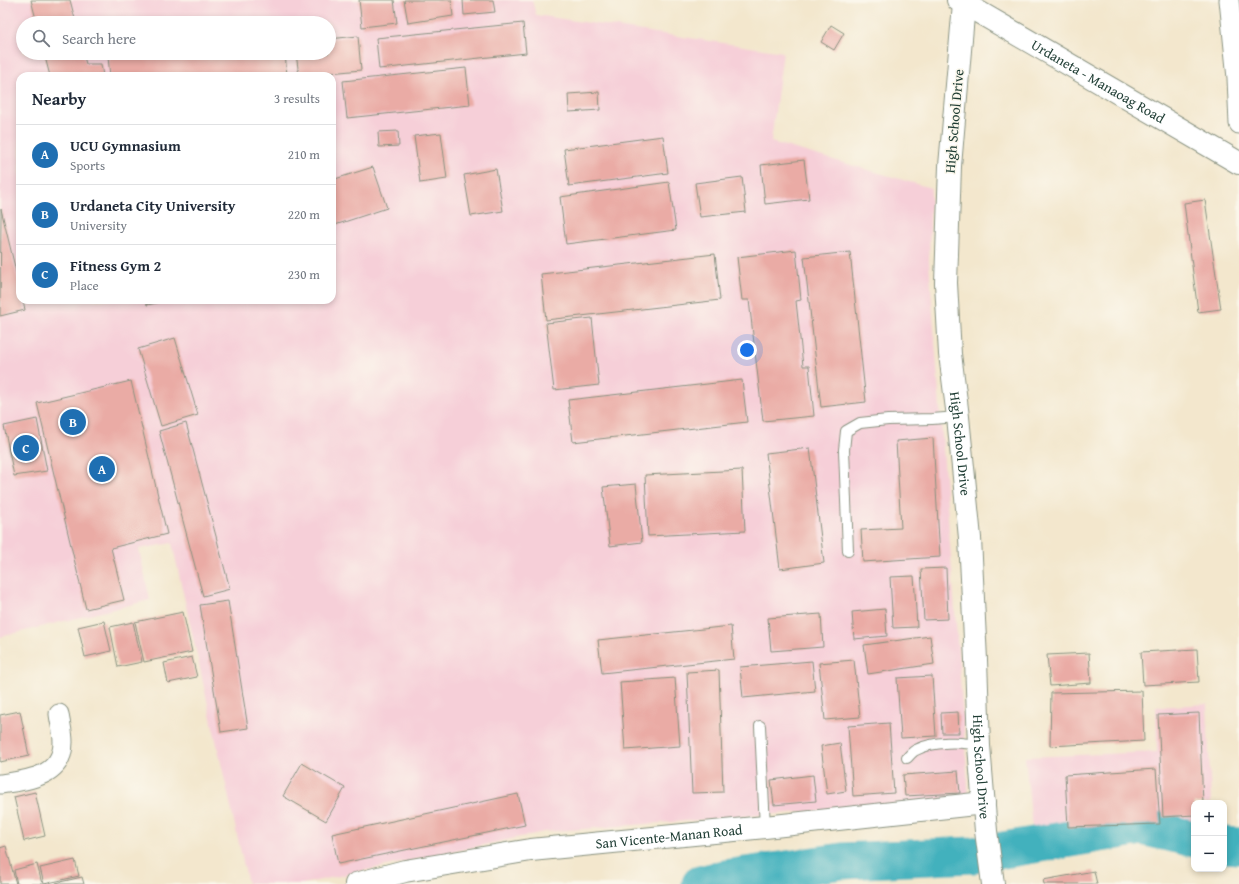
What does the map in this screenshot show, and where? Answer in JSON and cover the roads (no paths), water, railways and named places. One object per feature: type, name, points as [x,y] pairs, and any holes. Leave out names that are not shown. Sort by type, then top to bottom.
[{"type":"street","points":[[1229,0],[1237,78],[1239,124]]},
{"type":"street","name":"Urdaneta - Manaoag Road","points":[[961,2],[1239,163]]},
{"type":"street","name":"High School Drive","points":[[961,2],[950,166],[946,282],[950,354],[970,538],[979,746],[986,831],[993,884]]},
{"type":"street","points":[[0,784],[33,778],[48,772],[55,765],[61,754],[63,741],[59,714]]},
{"type":"street","name":"San Vicente-Manan Road","points":[[356,884],[406,871],[531,850],[765,827],[984,803]]},
{"type":"lane","points":[[848,551],[844,450],[846,431],[860,423],[888,420],[958,417]]},
{"type":"lane","points":[[760,726],[765,827]]},
{"type":"lane","points":[[907,758],[916,750],[936,744],[969,743],[979,746]]},
{"type":"waterway","points":[[700,884],[725,878],[842,861],[973,855],[1142,827],[1191,838]]},
{"type":"waterway","points":[[1227,845],[1239,846]]},
{"type":"place","name":"Urdaneta City University","points":[[73,422]]},
{"type":"place","name":"Fitness Gym 2","points":[[26,448]]},
{"type":"place","name":"UCU Gymnasium","points":[[102,469]]}]
